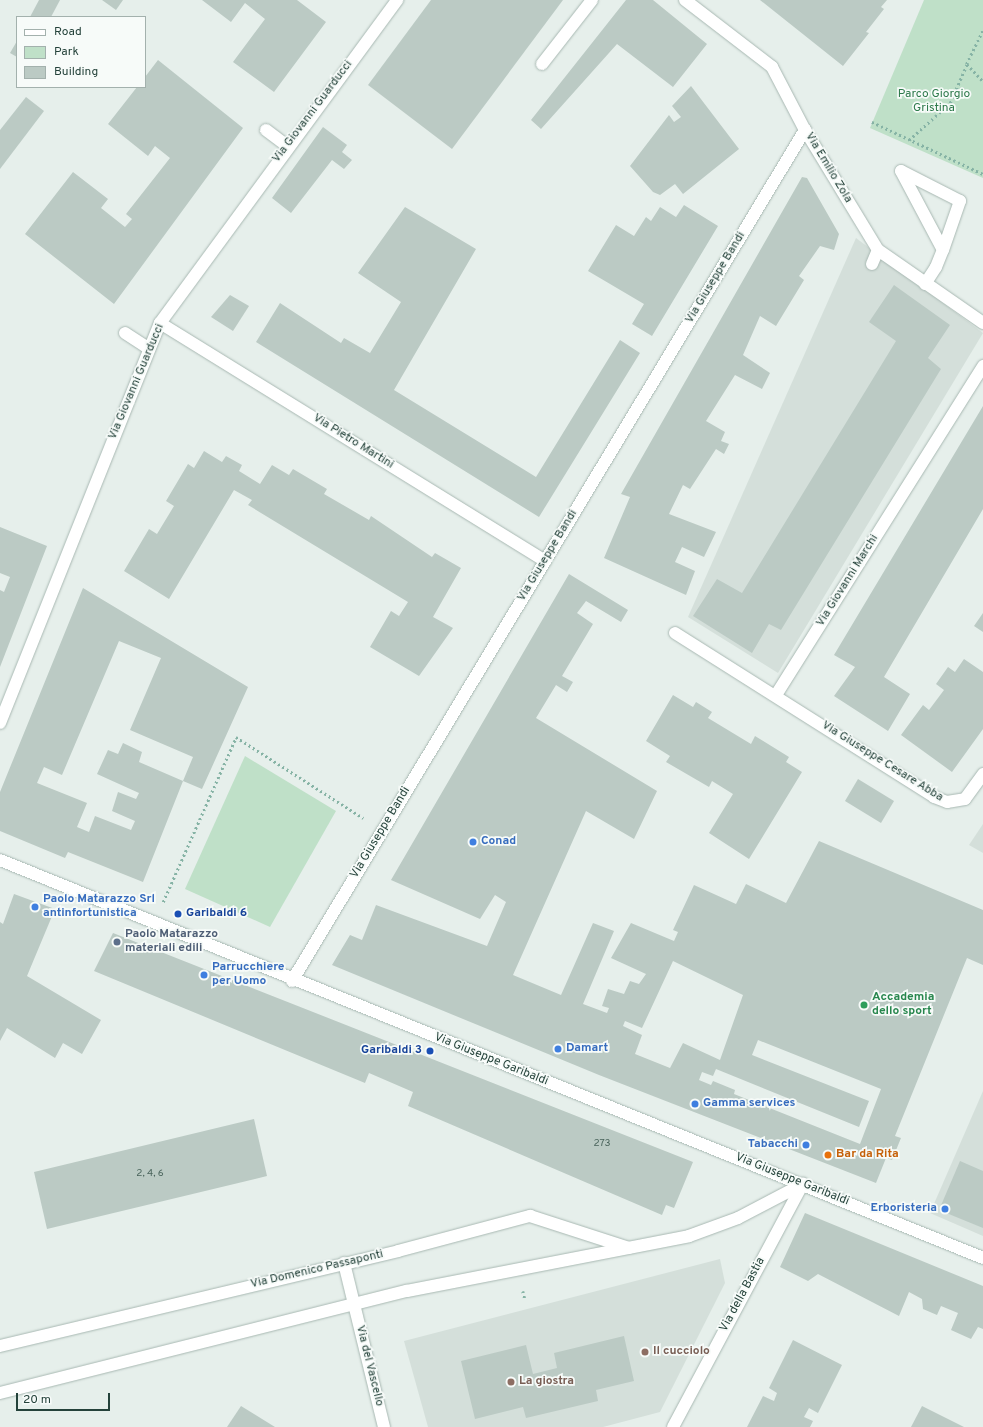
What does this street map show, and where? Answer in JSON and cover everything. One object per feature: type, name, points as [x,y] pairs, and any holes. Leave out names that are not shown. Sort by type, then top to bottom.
[{"type":"street","name":"Via Giovanni Guarducci","points":[[0,723],[148,348],[160,323],[287,146],[397,0]]},
{"type":"street","points":[[542,64],[592,0]]},
{"type":"street","name":"Via Emilio Zola","points":[[685,0],[772,67],[805,130],[878,250],[983,323]]},
{"type":"street","points":[[266,130],[287,146]]},
{"type":"street","name":"Via Giuseppe Bandi","points":[[292,981],[805,130]]},
{"type":"street","points":[[925,284],[943,250],[960,201],[901,171],[943,250]]},
{"type":"street","points":[[872,264],[878,250]]},
{"type":"street","name":"Via Pietro Martini","points":[[160,323],[545,560]]},
{"type":"street","points":[[125,333],[148,348]]},
{"type":"street","name":"Via Giovanni Marchi","points":[[776,695],[983,366]]},
{"type":"street","points":[[675,633],[776,695]]},
{"type":"street","name":"Via Giuseppe Cesare Abba","points":[[776,695],[947,802],[965,799],[983,774]]},
{"type":"street","name":"Via Giuseppe Garibaldi","points":[[0,860],[292,981],[803,1184],[983,1258]]},
{"type":"street","points":[[0,1393],[354,1305],[516,1268],[632,1249],[689,1236],[738,1218],[803,1184]]},
{"type":"street","name":"Via della Bastia","points":[[673,1427],[803,1184]]},
{"type":"street","name":"Via Domenico Passaponti","points":[[0,1346],[344,1263],[530,1216],[632,1249]]},
{"type":"street","name":"Via del Vascello","points":[[344,1263],[384,1427]]},
{"type":"path","points":[[909,140],[950,103],[983,31]]},
{"type":"path","points":[[967,64],[983,81]]},
{"type":"path","points":[[872,122],[983,174]]},
{"type":"path","points":[[154,923],[236,737],[382,830]]},
{"type":"shaded area","points":[[856,238],[983,333],[778,673],[688,617]]},
{"type":"shaded area","points":[[983,824],[983,853],[969,845]]},
{"type":"shaded area","points":[[983,1091],[983,1236],[930,1213]]},
{"type":"shaded area","name":"La giostra","points":[[720,1259],[725,1283],[660,1412],[603,1427],[428,1427],[404,1341]]},
{"type":"green space","name":"Parco Giorgio Gristina","points":[[924,0],[983,0],[983,178],[870,128]]},
{"type":"green space","points":[[245,756],[336,811],[270,927],[185,889]]},
{"type":"building","points":[[39,0],[60,0],[52,16],[31,16]]},
{"type":"building","points":[[102,0],[123,0],[116,10]]},
{"type":"building","points":[[202,0],[297,0],[326,22],[274,92],[233,62],[265,19],[245,3],[231,22]]},
{"type":"building","points":[[431,0],[563,0],[452,149],[368,85]]},
{"type":"building","points":[[626,0],[653,0],[707,44],[673,87],[617,44],[541,129],[531,120]]},
{"type":"building","points":[[760,0],[887,0],[881,7],[884,9],[866,32],[869,33],[843,66]]},
{"type":"building","points":[[16,43],[16,56],[10,53]]},
{"type":"building","points":[[158,60],[243,128],[114,304],[25,234],[73,172],[108,199],[101,208],[125,227],[132,219],[126,214],[170,158],[155,146],[148,156],[108,124],[136,88],[146,88],[146,76]]},
{"type":"building","points":[[691,86],[739,149],[683,194],[675,184],[660,195],[653,192],[630,166],[669,115],[674,122],[681,117],[672,106]]},
{"type":"building","points":[[26,97],[44,111],[0,169],[0,130]]},
{"type":"building","points":[[323,127],[347,145],[342,152],[352,160],[344,169],[332,160],[291,213],[272,198]]},
{"type":"building","points":[[802,177],[807,178],[839,234],[834,250],[820,246],[799,276],[804,280],[776,326],[760,316],[743,355],[770,373],[762,389],[735,375],[706,421],[725,432],[721,441],[729,444],[724,454],[716,449],[690,489],[683,485],[669,514],[716,532],[704,557],[682,547],[675,562],[695,571],[686,595],[604,558],[630,497],[621,494]]},
{"type":"building","points":[[684,205],[718,226],[652,336],[632,324],[644,304],[588,271],[616,225],[634,236],[646,217],[651,221],[660,207],[676,217]]},
{"type":"building","points":[[405,207],[476,249],[394,390],[536,477],[620,340],[640,353],[539,517],[256,342],[280,303],[341,343],[344,338],[370,353],[401,302],[358,273]]},
{"type":"building","points":[[894,285],[950,325],[928,358],[941,369],[781,630],[769,624],[752,653],[693,616],[717,579],[742,593],[896,341],[869,322]]},
{"type":"building","points":[[230,295],[249,306],[233,331],[211,317]]},
{"type":"building","points":[[983,406],[983,509],[884,677],[910,694],[888,731],[834,696],[855,667],[834,655]]},
{"type":"building","points":[[204,451],[222,462],[226,456],[242,465],[239,471],[260,484],[272,465],[289,475],[293,469],[327,489],[324,494],[369,520],[371,516],[432,557],[435,553],[461,568],[433,617],[453,628],[419,676],[370,647],[391,611],[399,616],[408,602],[248,505],[252,500],[234,490],[169,599],[124,571],[149,529],[157,534],[174,506],[166,501],[188,464],[194,468]]},
{"type":"building","points":[[0,527],[47,546],[0,667],[0,590],[4,592],[10,577],[0,573]]},
{"type":"building","points":[[569,574],[628,610],[621,622],[586,601],[577,613],[593,624],[562,676],[573,682],[567,692],[556,685],[536,718],[657,791],[634,839],[586,811],[513,975],[561,995],[593,923],[614,931],[583,1004],[607,1013],[609,1008],[602,1006],[608,989],[624,994],[630,981],[639,984],[646,974],[611,958],[631,923],[674,941],[678,932],[673,930],[694,885],[736,904],[746,884],[786,903],[819,841],[983,910],[983,965],[967,958],[895,1136],[901,1138],[892,1160],[886,1158],[876,1183],[599,1075],[332,965],[350,935],[362,940],[376,905],[487,946],[506,902],[495,895],[480,919],[391,880]],"holes":[[[673,961],[743,995],[720,1060],[683,1043],[670,1068],[635,1054],[642,1035],[623,1026],[625,1021],[642,1028]],[[758,1040],[881,1089],[860,1144],[734,1094],[735,1090],[713,1081],[711,1085],[699,1080],[702,1072],[713,1076],[716,1069],[859,1127],[869,1101],[752,1055]]]},
{"type":"building","points":[[83,588],[248,687],[202,789],[183,781],[143,882],[68,852],[65,858],[0,831],[0,792]],"holes":[[[119,641],[161,658],[130,730],[193,757],[183,781],[139,762],[142,752],[123,743],[118,754],[108,750],[97,774],[139,793],[136,799],[118,792],[112,811],[135,821],[131,830],[95,816],[89,832],[77,827],[87,803],[37,783],[44,767],[62,775]]]},
{"type":"building","points":[[983,613],[983,632],[974,626]]},
{"type":"building","points":[[964,659],[983,672],[983,729],[952,772],[901,735],[923,705],[929,710],[944,690],[936,684],[948,667],[955,672]]},
{"type":"building","points":[[673,695],[693,707],[696,702],[712,712],[708,718],[751,744],[755,736],[789,757],[786,762],[802,772],[749,859],[709,833],[733,794],[712,781],[709,787],[666,762],[670,756],[646,741]]},
{"type":"building","points":[[858,779],[894,801],[881,823],[845,801]]},
{"type":"building","points":[[14,894],[55,909],[27,976],[101,1020],[82,1054],[63,1043],[55,1058],[7,1028],[0,1041],[0,922],[3,924]]},
{"type":"building","points":[[113,933],[693,1162],[674,1208],[666,1205],[662,1215],[408,1106],[413,1092],[369,1073],[365,1083],[94,971]]},
{"type":"building","points":[[254,1119],[267,1176],[47,1229],[34,1172]]},
{"type":"building","points":[[960,1161],[983,1171],[983,1228],[939,1210]]},
{"type":"building","points":[[805,1213],[983,1286],[983,1329],[978,1327],[971,1339],[951,1330],[958,1313],[941,1306],[937,1315],[923,1309],[922,1299],[909,1292],[899,1316],[818,1274],[808,1281],[780,1267]]},
{"type":"building","points":[[624,1336],[634,1381],[596,1390],[598,1401],[526,1418],[523,1407],[475,1419],[461,1361],[526,1345],[533,1374],[557,1368],[554,1353]]},
{"type":"building","points":[[793,1340],[842,1365],[818,1413],[809,1408],[804,1417],[813,1421],[810,1427],[747,1427],[763,1396],[774,1401],[777,1393],[769,1388]]},
{"type":"building","points":[[241,1406],[275,1427],[227,1427]]},
{"type":"building","points":[[922,1406],[964,1427],[911,1427]]},
{"type":"place","name":"Conad","points":[[473,842]]},
{"type":"place","name":"Paolo Matarazzo Srl antinfortunistica","points":[[35,907]]},
{"type":"place","name":"Garibaldi 6","points":[[178,914]]},
{"type":"place","name":"Paolo Matarazzo materiali edili","points":[[117,942]]},
{"type":"place","name":"Parrucchiere per Uomo","points":[[204,975]]},
{"type":"place","name":"Accademia dello sport","points":[[864,1005]]},
{"type":"place","name":"Damart","points":[[558,1049]]},
{"type":"place","name":"Garibaldi 3","points":[[430,1051]]},
{"type":"place","name":"Gamma services","points":[[695,1104]]},
{"type":"place","name":"Tabacchi","points":[[806,1145]]},
{"type":"place","name":"Bar da Rita","points":[[828,1155]]},
{"type":"place","name":"Erboristeria","points":[[945,1209]]},
{"type":"place","name":"Il cucciolo","points":[[645,1352]]},
{"type":"place","name":"La giostra","points":[[511,1382]]}]
